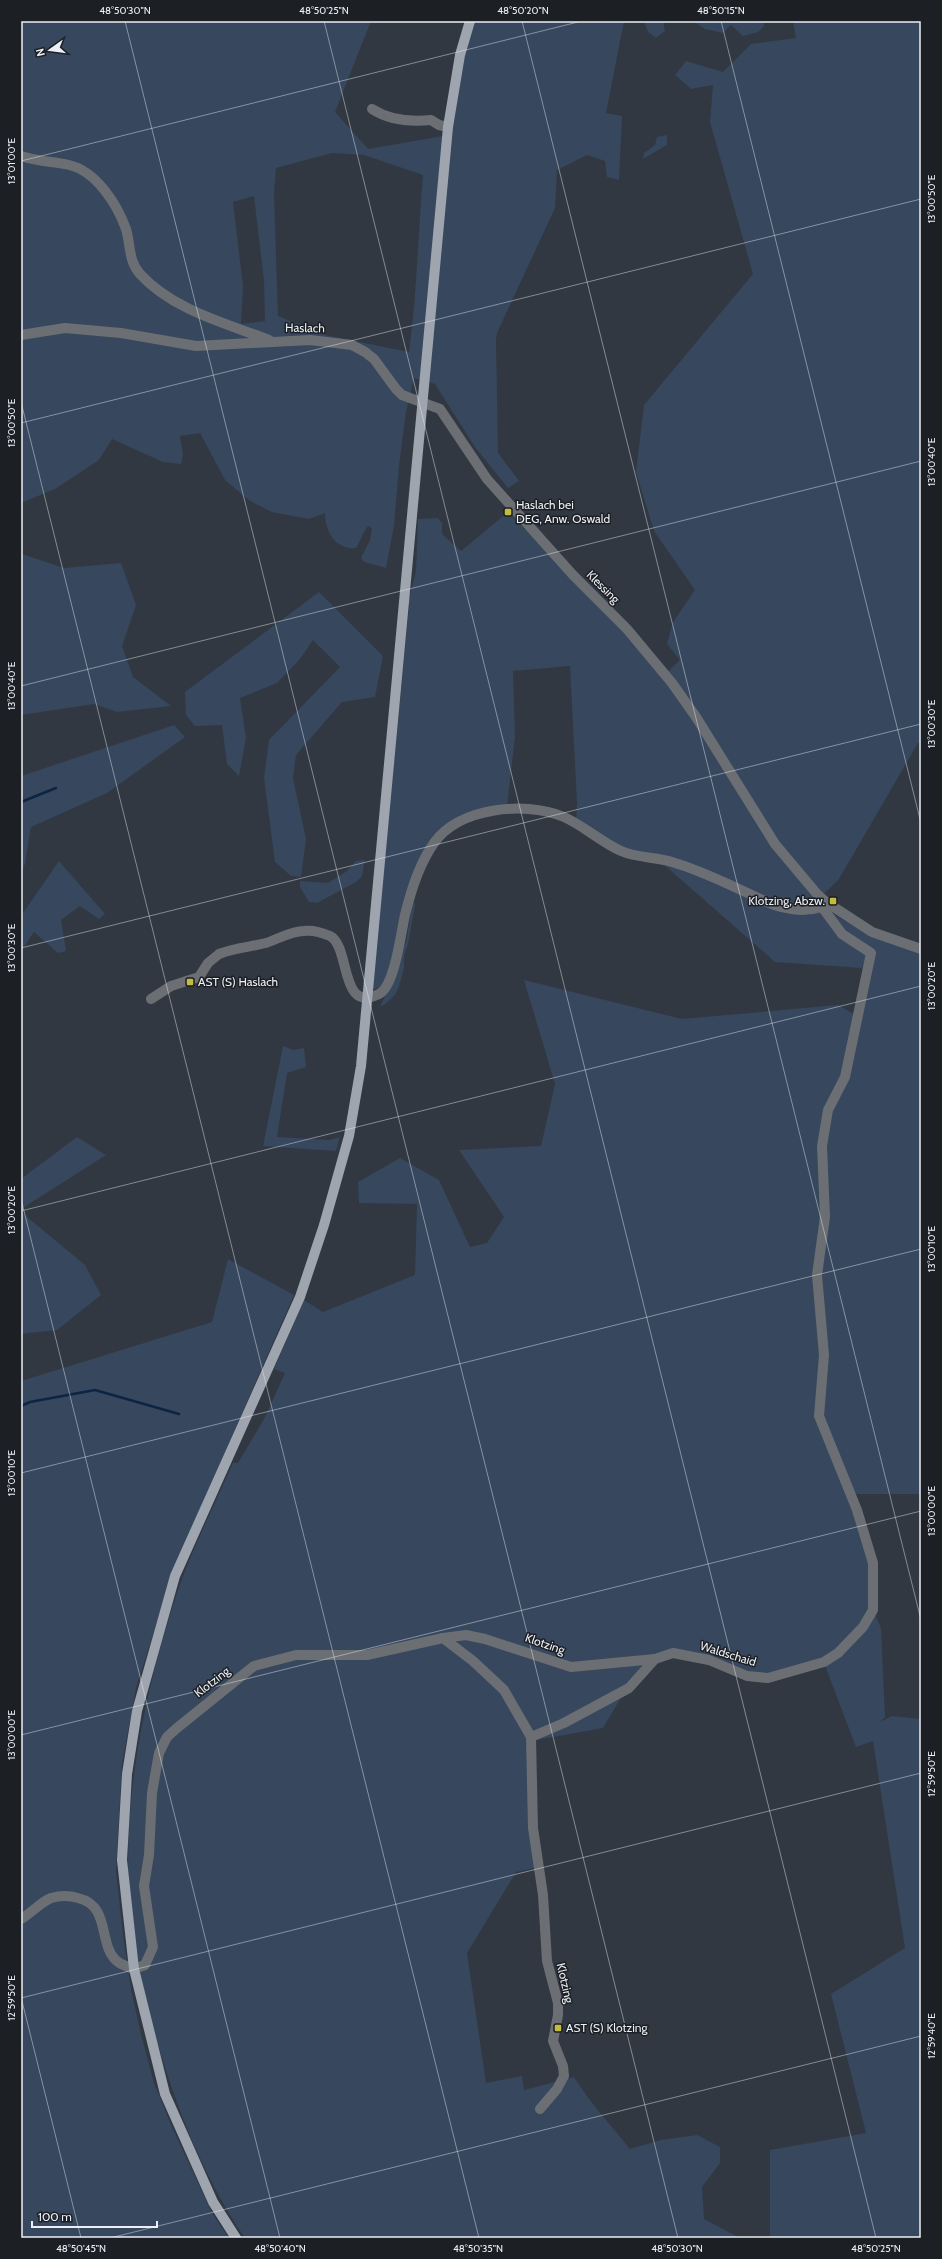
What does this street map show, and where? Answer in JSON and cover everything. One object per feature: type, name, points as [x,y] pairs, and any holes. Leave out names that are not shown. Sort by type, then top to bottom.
[{"type":"main road","points":[[236,2238],[213,2202],[165,2094],[134,1969],[122,1860],[127,1774],[137,1711],[175,1576],[300,1298],[324,1225],[349,1136],[360,1066],[424,402],[448,127],[460,55],[470,21]]},
{"type":"street","points":[[372,109],[383,116],[420,121],[431,120],[439,126],[448,127]]},
{"type":"street","points":[[21,156],[43,162],[70,165],[95,181],[110,198],[126,229],[132,264],[157,289],[173,301],[271,341]]},
{"type":"street","name":"Haslach","points":[[21,335],[65,328],[121,333],[196,346],[310,340],[352,345],[374,359],[393,386],[402,394],[440,409],[487,479],[514,511]]},
{"type":"street","name":"Klessing","points":[[514,511],[573,575],[627,629],[672,683],[710,738],[747,802],[774,844],[824,904]]},
{"type":"street","points":[[151,998],[171,986],[199,977],[208,963],[219,954],[303,930],[329,936],[335,940],[341,951],[352,989],[360,996],[366,997],[378,995],[387,986],[392,974],[415,882],[435,841],[453,826],[478,814],[493,810],[525,808],[564,817],[623,852],[671,861],[774,905],[790,909],[810,910],[824,904],[872,932],[921,948]]},
{"type":"street","name":"Waldschaid","points":[[655,1659],[673,1653],[709,1660],[747,1676],[768,1678],[824,1662],[838,1653],[863,1627],[873,1610],[873,1562],[857,1510],[819,1416],[824,1354],[817,1275],[825,1217],[822,1146],[828,1110],[845,1077],[871,953],[842,934],[824,904]]},
{"type":"street","name":"Klotzing","points":[[134,1969],[145,1965],[153,1947],[144,1886],[148,1855],[152,1793],[159,1753],[167,1737],[254,1666],[296,1655],[367,1655],[443,1638],[466,1635],[485,1638],[570,1667],[655,1659]]},
{"type":"street","points":[[443,1638],[473,1661],[504,1690],[531,1737],[564,1723],[629,1688],[655,1659]]},
{"type":"street","name":"Klotzing","points":[[531,1737],[533,1828],[543,1895],[547,1962],[558,2003],[558,2015],[553,2041],[563,2066],[564,2076],[557,2089],[540,2110]]},
{"type":"street","points":[[21,1919],[50,1899],[66,1895],[81,1898],[92,1904],[102,1921],[109,1950],[117,1962],[134,1969]]},
{"type":"shaded area","points":[[21,21],[371,21],[335,112],[368,149],[443,136],[467,21],[624,21],[606,113],[622,116],[619,180],[607,177],[605,161],[587,155],[557,170],[555,208],[497,333],[498,453],[519,481],[508,488],[475,447],[435,384],[414,378],[406,412],[399,466],[394,526],[386,568],[364,562],[361,558],[370,540],[372,528],[368,526],[356,548],[349,548],[337,543],[329,533],[325,520],[325,513],[309,519],[272,512],[250,501],[225,480],[200,433],[180,436],[183,454],[181,464],[163,462],[112,439],[99,460],[55,489],[21,503]],"holes":[[[332,153],[364,155],[423,175],[416,286],[409,352],[325,335],[278,316],[274,195],[276,168]],[[254,196],[264,281],[265,321],[241,324],[243,286],[233,202]]]},
{"type":"shaded area","points":[[644,21],[663,21],[665,31],[656,38],[648,32]]},
{"type":"shaded area","points":[[693,21],[763,21],[764,26],[758,32],[743,36],[731,25],[723,33],[705,29]]},
{"type":"shaded area","points":[[793,21],[921,21],[921,743],[918,743],[839,879],[816,902],[840,935],[868,954],[862,968],[775,962],[654,856],[616,849],[576,822],[577,803],[570,666],[513,671],[515,736],[507,807],[457,822],[427,852],[390,983],[372,990],[409,607],[408,603],[416,571],[418,519],[438,518],[442,523],[442,534],[461,551],[508,512],[665,674],[680,660],[667,644],[673,622],[695,590],[654,531],[636,472],[644,405],[753,274],[710,122],[713,85],[691,89],[675,75],[686,61],[723,72],[751,44],[796,38]]},
{"type":"shaded area","points":[[667,135],[667,145],[643,159],[644,153],[655,145],[657,137]]},
{"type":"shaded area","points":[[22,554],[64,568],[121,563],[136,605],[122,646],[133,677],[171,706],[117,712],[94,704],[21,715]]},
{"type":"shaded area","points":[[319,592],[383,656],[375,697],[342,702],[296,755],[293,778],[306,839],[301,877],[291,876],[275,862],[264,778],[269,740],[340,667],[313,640],[300,659],[277,683],[240,698],[246,738],[239,776],[227,764],[222,725],[195,726],[186,715],[185,692]]},
{"type":"shaded area","points":[[174,725],[185,737],[107,793],[31,827],[25,864],[21,872],[21,776]]},
{"type":"shaded area","points":[[365,860],[362,876],[356,882],[317,903],[309,902],[300,887],[300,881],[328,883],[347,871],[356,861]]},
{"type":"shaded area","points":[[59,861],[105,914],[99,919],[80,906],[61,920],[66,951],[58,953],[34,932],[21,951],[21,916]]},
{"type":"shaded area","points":[[413,900],[415,905],[408,944],[404,956],[404,968],[399,986],[395,995],[384,1005],[380,1006],[392,983],[406,942]]},
{"type":"shaded area","points":[[832,913],[875,936],[921,953],[921,1494],[850,1494],[873,1563],[873,1610],[881,1628],[885,1717],[880,1722],[892,1716],[921,1719],[921,2238],[770,2238],[770,2150],[866,2133],[831,1994],[905,1948],[873,1741],[856,1747],[824,1663],[768,1678],[674,1653],[655,1659],[625,1691],[603,1728],[531,1741],[539,1867],[516,1872],[467,1953],[486,2083],[522,2076],[524,2090],[574,2077],[594,2105],[630,2149],[661,2140],[697,2135],[720,2147],[720,2163],[702,2187],[704,2219],[740,2238],[245,2238],[217,2192],[193,2143],[173,2092],[157,2041],[135,1949],[130,1904],[128,1858],[130,1812],[135,1766],[153,1674],[179,1587],[198,1540],[233,1463],[238,1463],[264,1419],[285,1373],[274,1369],[304,1300],[323,1312],[415,1275],[417,1204],[359,1203],[358,1182],[400,1158],[439,1180],[470,1247],[487,1243],[504,1217],[459,1150],[541,1146],[555,1084],[524,980],[682,1019],[838,1005],[857,1016],[874,953],[845,933]]},
{"type":"shaded area","points":[[283,1046],[294,1050],[304,1048],[306,1067],[287,1073],[277,1137],[330,1140],[340,1137],[336,1151],[263,1146]]},
{"type":"shaded area","points":[[77,1137],[106,1155],[21,1209],[21,1179]]},
{"type":"shaded area","points":[[21,1212],[85,1265],[101,1295],[57,1330],[21,1334]]},
{"type":"shaded area","points":[[228,1259],[294,1295],[174,1568],[136,1688],[122,1764],[116,1871],[131,1989],[154,2083],[172,2127],[212,2213],[229,2238],[21,2238],[21,1381],[212,1322]]},
{"type":"waterway","points":[[21,802],[56,788]]},
{"type":"waterway","points":[[21,1406],[30,1402],[95,1390],[179,1414]]},
{"type":"place","name":"Haslach bei DEG, Anw. Oswald","points":[[508,512]]},
{"type":"place","name":"Klotzing, Abzw.","points":[[833,901]]},
{"type":"place","name":"AST (S) Haslach","points":[[190,982]]},
{"type":"place","name":"AST (S) Klotzing","points":[[558,2028]]}]
